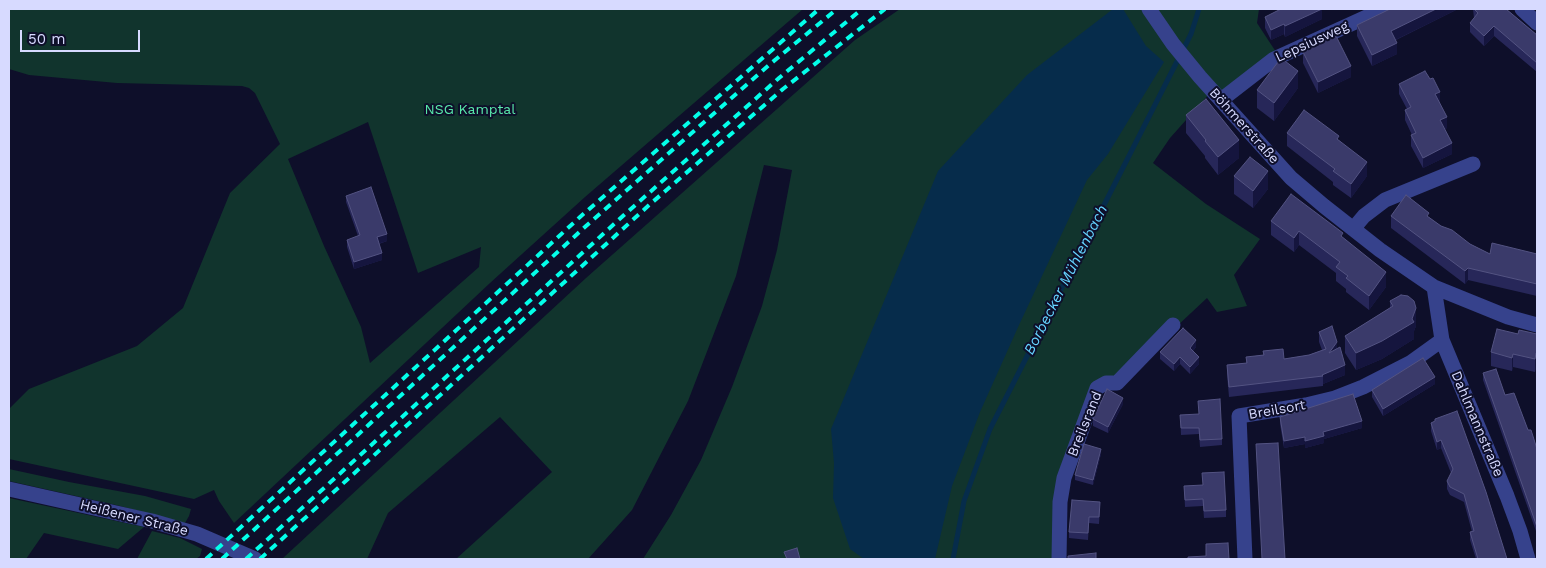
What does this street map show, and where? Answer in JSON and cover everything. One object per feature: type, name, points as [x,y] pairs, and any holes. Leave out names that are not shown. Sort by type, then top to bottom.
[{"type":"street","name":"Böhmerstraße","points":[[1149,9],[1194,70],[1291,178],[1353,229],[1434,287],[1508,317],[1537,325]]},
{"type":"street","name":"Lepsiusweg","points":[[1221,100],[1274,58],[1384,9]]},
{"type":"street","points":[[1522,9],[1537,23]]},
{"type":"street","points":[[1353,229],[1364,216],[1385,200],[1473,164]]},
{"type":"street","name":"Dahlmannstraße","points":[[1434,287],[1442,340],[1507,496],[1528,559]]},
{"type":"street","name":"Breilsrand","points":[[1059,559],[1060,502],[1064,478],[1098,388],[1106,383],[1117,383],[1173,325]]},
{"type":"street","name":"Breilsort","points":[[1245,559],[1239,416],[1306,406],[1335,398],[1363,387],[1410,363],[1442,340]]},
{"type":"street","name":"Heißener Straße","points":[[9,489],[108,510],[161,524],[206,538],[255,559]]},
{"type":"green space","name":"NSG Kamptal","points":[[9,9],[803,9],[585,197],[490,283],[234,523],[214,490],[194,499],[9,459],[9,409],[29,389],[137,346],[183,308],[230,193],[280,144],[255,93],[249,88],[242,86],[117,83],[29,75],[9,69]],"holes":[[[368,122],[418,273],[481,247],[479,267],[370,363],[361,327],[324,246],[288,159]]]},
{"type":"green space","points":[[900,9],[1145,9],[1211,92],[1170,138],[1153,163],[1206,204],[1260,239],[1234,275],[1247,306],[1217,312],[1207,298],[1176,327],[1118,374],[1105,380],[1055,502],[1052,559],[643,559],[671,515],[701,460],[732,387],[762,306],[777,250],[792,170],[764,165],[736,276],[688,401],[632,510],[588,559],[456,559],[552,472],[500,417],[388,513],[367,559],[282,559],[586,278],[855,40]]},
{"type":"green space","points":[[1152,9],[1259,9],[1257,23],[1278,55],[1221,98]]},
{"type":"green space","points":[[9,469],[145,496],[191,509],[185,523],[9,481]]},
{"type":"green space","points":[[9,498],[144,527],[118,549],[44,533],[26,559],[9,559]]},
{"type":"green space","points":[[152,531],[180,538],[202,549],[200,556],[196,559],[137,559]]},
{"type":"water","points":[[1113,9],[1123,9],[1146,46],[1164,62],[1108,154],[1087,180],[1019,325],[980,412],[952,486],[935,559],[864,559],[850,549],[833,498],[834,463],[831,429],[938,171],[1027,75]]},
{"type":"building","points":[[1281,9],[1322,9],[1285,26],[1284,24],[1271,30],[1265,17]]},
{"type":"building","points":[[1390,9],[1436,9],[1391,31],[1397,43],[1372,55],[1357,25]]},
{"type":"building","points":[[1474,9],[1506,9],[1537,35],[1537,63],[1494,26],[1484,36],[1470,23],[1478,13]]},
{"type":"building","points":[[1336,36],[1351,66],[1318,82],[1303,52]]},
{"type":"building","points":[[1281,58],[1298,71],[1274,103],[1257,90]]},
{"type":"building","points":[[1425,71],[1430,79],[1433,78],[1440,92],[1435,94],[1447,117],[1440,120],[1452,143],[1423,158],[1411,135],[1416,133],[1405,110],[1411,107],[1399,84]]},
{"type":"building","points":[[1206,99],[1239,140],[1218,157],[1186,115]]},
{"type":"building","points":[[1304,110],[1339,136],[1337,139],[1367,162],[1351,184],[1333,171],[1335,169],[1287,133]]},
{"type":"building","points":[[1250,157],[1268,171],[1253,191],[1234,176]]},
{"type":"building","points":[[371,187],[387,234],[377,237],[382,253],[354,262],[347,240],[360,235],[346,196]]},
{"type":"building","points":[[1291,194],[1343,233],[1341,236],[1386,272],[1369,296],[1346,278],[1348,276],[1336,267],[1340,262],[1299,231],[1294,238],[1271,221]]},
{"type":"building","points":[[1406,195],[1429,213],[1427,216],[1441,226],[1452,230],[1470,244],[1490,254],[1492,243],[1537,254],[1537,284],[1468,268],[1465,271],[1391,216]]},
{"type":"building","points":[[1401,295],[1408,296],[1414,301],[1416,308],[1412,319],[1414,322],[1382,341],[1356,353],[1345,336],[1393,306],[1390,301]]},
{"type":"building","points":[[1332,326],[1337,342],[1329,353],[1340,347],[1345,365],[1323,376],[1229,387],[1227,365],[1247,363],[1246,357],[1264,355],[1263,351],[1283,349],[1284,359],[1309,355],[1326,349],[1319,332]]},
{"type":"building","points":[[1183,328],[1196,340],[1190,348],[1199,357],[1190,367],[1180,357],[1174,364],[1160,352]]},
{"type":"building","points":[[1497,329],[1518,334],[1519,330],[1537,334],[1537,353],[1535,359],[1513,354],[1512,358],[1491,352]]},
{"type":"building","points":[[1423,358],[1435,377],[1383,409],[1372,390]]},
{"type":"building","points":[[1496,369],[1505,395],[1514,393],[1528,430],[1531,430],[1537,449],[1537,527],[1483,373]]},
{"type":"building","points":[[1107,389],[1123,398],[1108,427],[1093,419]]},
{"type":"building","points":[[1353,394],[1362,421],[1323,432],[1324,436],[1305,441],[1305,437],[1284,441],[1280,417]]},
{"type":"building","points":[[1220,399],[1222,439],[1200,440],[1199,428],[1181,428],[1180,415],[1199,414],[1198,401]]},
{"type":"building","points":[[1457,411],[1486,492],[1507,559],[1478,559],[1470,532],[1474,531],[1464,494],[1450,487],[1447,481],[1453,469],[1441,440],[1437,442],[1431,423],[1435,419]]},
{"type":"building","points":[[1278,443],[1285,559],[1262,559],[1256,444]]},
{"type":"building","points":[[1084,444],[1101,449],[1093,480],[1075,475]]},
{"type":"building","points":[[1224,472],[1226,510],[1204,511],[1203,499],[1185,500],[1184,486],[1203,485],[1202,473]]},
{"type":"building","points":[[1072,500],[1100,502],[1099,517],[1089,517],[1088,533],[1069,532]]},
{"type":"building","points":[[1228,543],[1229,559],[1188,559],[1188,557],[1206,556],[1206,544]]},
{"type":"building","points":[[797,548],[800,559],[787,559],[784,552]]},
{"type":"building","points":[[1096,553],[1096,559],[1068,559],[1068,556]]},
{"type":"waterway","name":"Borbecker Mühlenbach","points":[[953,559],[964,501],[990,429],[1191,34],[1199,9]]},
{"type":"railway","points":[[206,559],[580,217],[819,9]]},
{"type":"railway","points":[[222,559],[586,226],[769,65],[837,9]]},
{"type":"railway","points":[[246,559],[624,215],[779,78],[862,9]]},
{"type":"railway","points":[[260,559],[648,206],[783,89],[885,9]]}]
